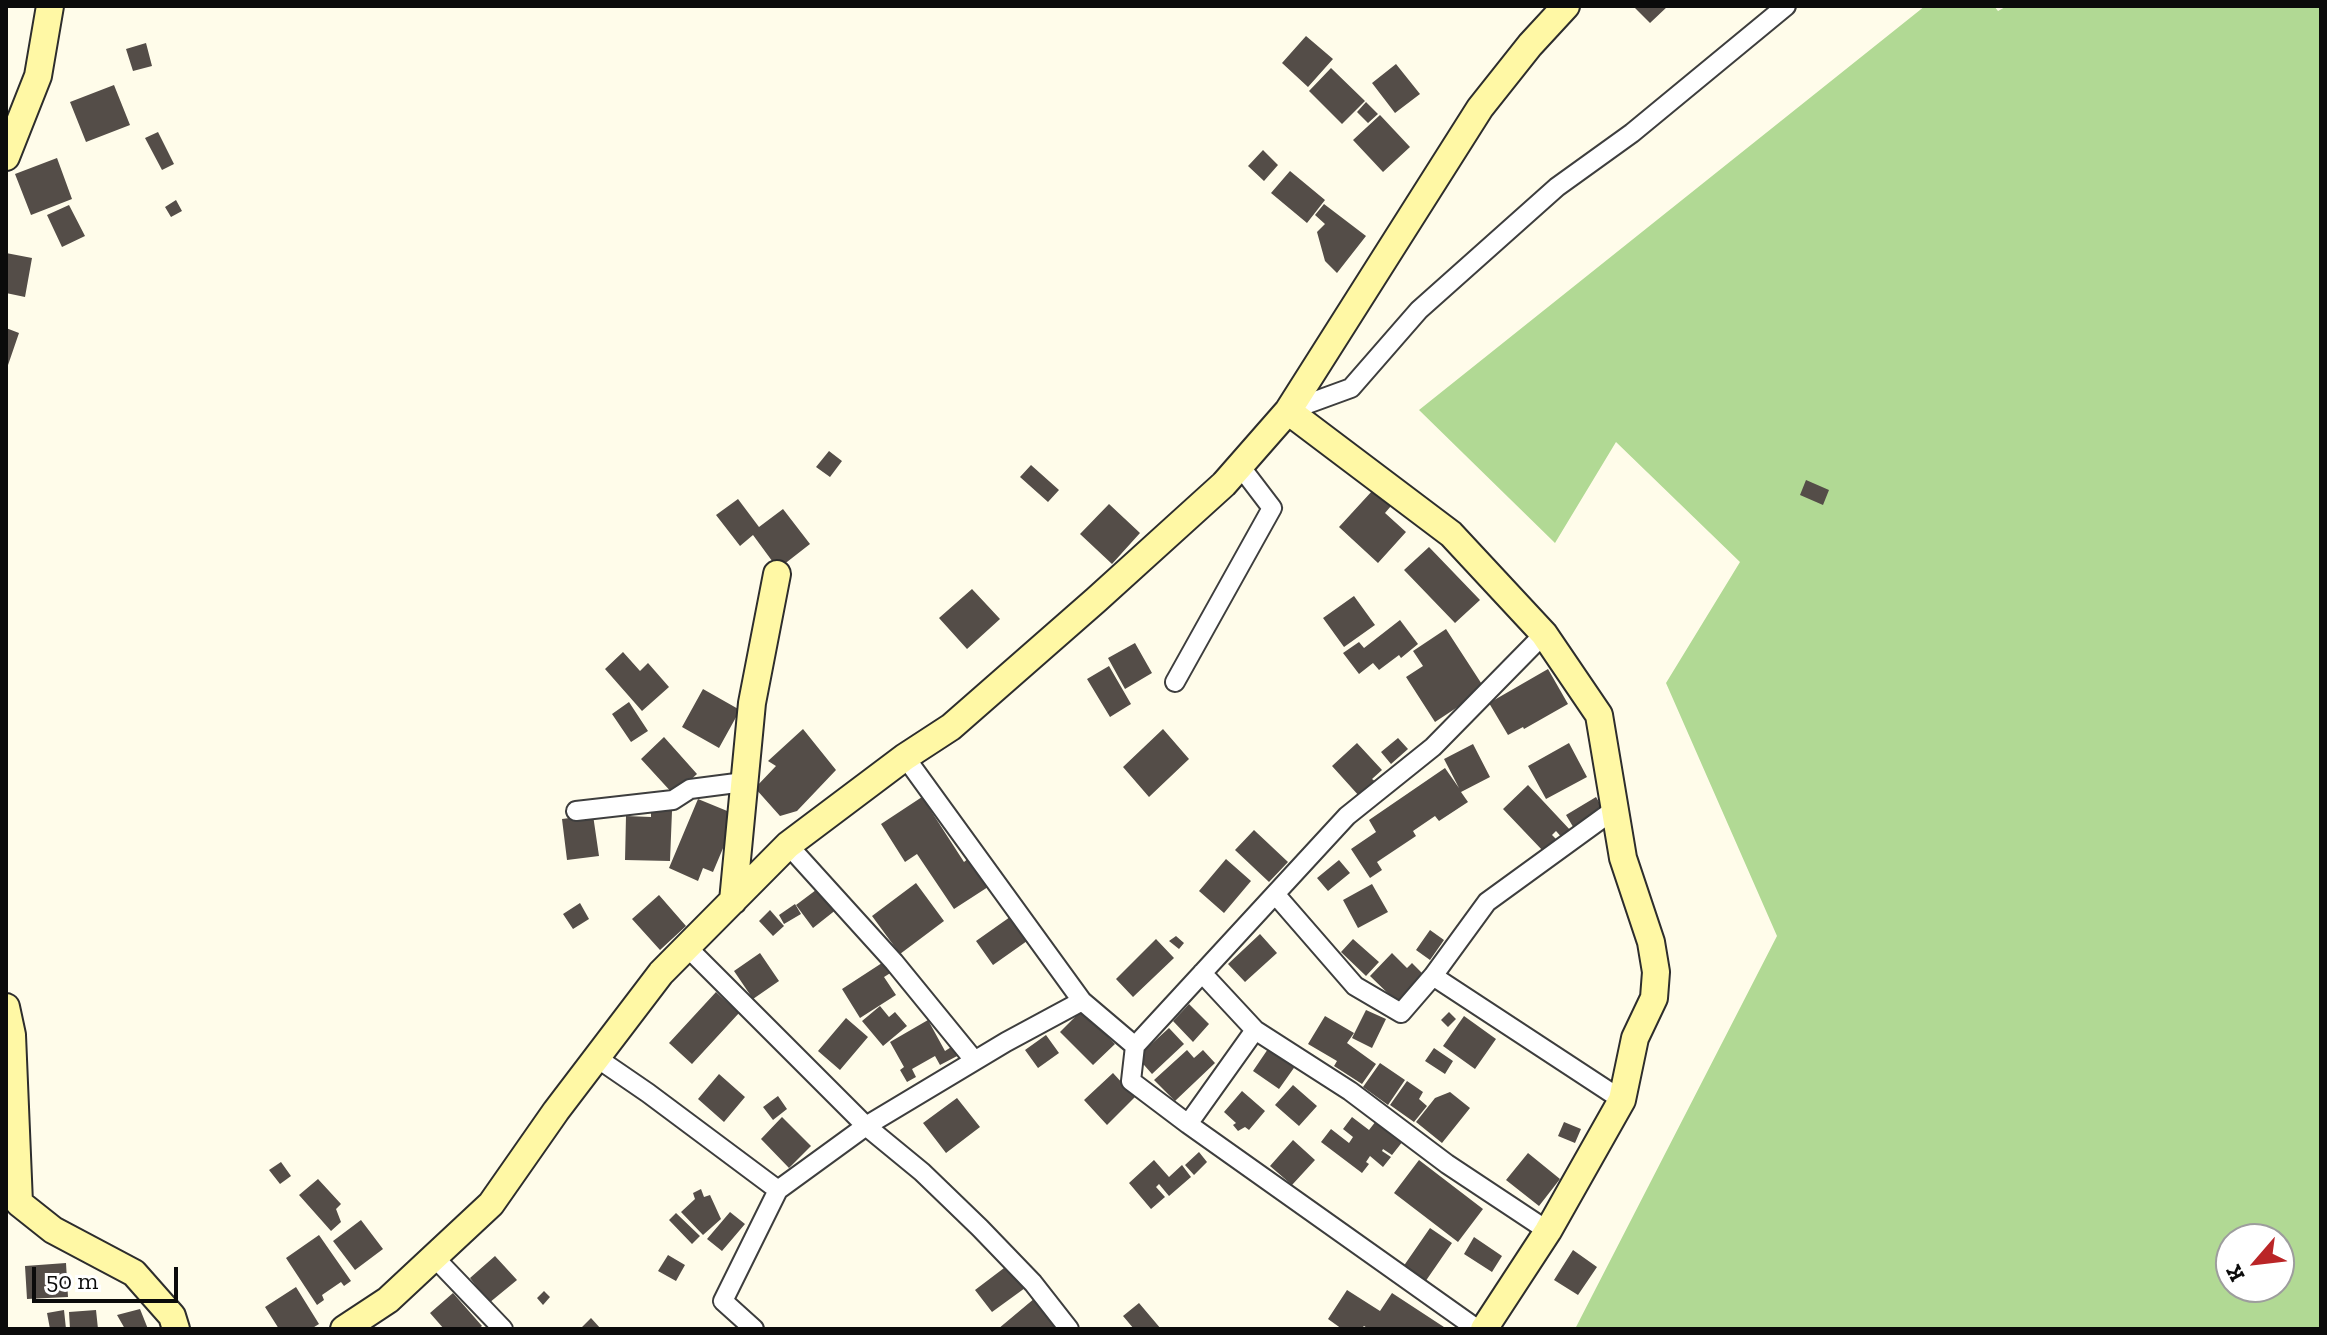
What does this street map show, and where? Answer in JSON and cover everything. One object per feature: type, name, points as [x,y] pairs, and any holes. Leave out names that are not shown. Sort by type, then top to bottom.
[{"type":"street","points":[[6,157],[38,76],[50,6]]},
{"type":"street","points":[[344,1329],[388,1300],[491,1204],[556,1111],[661,973],[788,845],[905,757],[951,727],[1224,484],[1288,411],[1480,108],[1566,6]]},
{"type":"street","points":[[1288,411],[1351,388],[1419,310],[1557,187],[1632,133],[1786,6]]},
{"type":"street","points":[[1288,411],[1451,534],[1544,634],[1599,715],[1623,858],[1651,942],[1656,972],[1654,998],[1635,1038],[1622,1100],[1548,1231],[1484,1329]]},
{"type":"street","points":[[1175,682],[1272,508],[1240,466]]},
{"type":"street","points":[[733,901],[752,703],[777,574]]},
{"type":"street","points":[[1477,1329],[1131,1081],[1135,1046],[1347,816],[1433,747],[1544,634]]},
{"type":"street","points":[[905,757],[1082,1001],[1135,1046]]},
{"type":"street","points":[[576,811],[673,800],[690,789],[744,782]]},
{"type":"street","points":[[1275,894],[1355,986],[1401,1013],[1433,976],[1487,902],[1615,809]]},
{"type":"street","points":[[788,845],[894,962],[974,1060]]},
{"type":"street","points":[[687,947],[866,1126],[922,1172],[980,1228],[1033,1283],[1069,1329]]},
{"type":"street","points":[[1202,973],[1255,1030],[1350,1091],[1447,1164],[1548,1231]]},
{"type":"street","points":[[1433,976],[1622,1100]]},
{"type":"street","points":[[754,1329],[723,1301],[778,1190],[866,1126],[974,1060],[1082,1001]]},
{"type":"street","points":[[6,1007],[12,1035],[19,1203],[53,1230],[134,1273],[172,1316],[176,1329]]},
{"type":"street","points":[[1188,1124],[1255,1030]]},
{"type":"street","points":[[597,1058],[778,1190]]},
{"type":"street","points":[[434,1257],[503,1329]]},
{"type":"green space","points":[[1925,6],[1994,6],[1998,11],[2007,6],[2321,6],[2321,1329],[1575,1329],[1777,936],[1666,683],[1740,562],[1616,442],[1555,543],[1419,410]]},
{"type":"building","points":[[1633,6],[1668,6],[1650,23]]},
{"type":"building","points":[[1306,36],[1333,59],[1308,87],[1282,63]]},
{"type":"building","points":[[146,43],[152,66],[133,71],[126,49]]},
{"type":"building","points":[[1396,64],[1420,94],[1395,113],[1372,83]]},
{"type":"building","points":[[1331,68],[1365,101],[1342,124],[1309,91]]},
{"type":"building","points":[[114,85],[130,125],[86,142],[70,102]]},
{"type":"building","points":[[1366,102],[1378,114],[1368,123],[1357,112]]},
{"type":"building","points":[[1380,115],[1410,147],[1383,172],[1353,140]]},
{"type":"building","points":[[158,132],[174,164],[162,170],[145,138]]},
{"type":"building","points":[[1263,150],[1278,165],[1264,181],[1248,166]]},
{"type":"building","points":[[57,158],[72,199],[31,215],[15,174]]},
{"type":"building","points":[[1290,171],[1325,200],[1307,223],[1271,193]]},
{"type":"building","points":[[176,200],[182,211],[171,217],[165,207]]},
{"type":"building","points":[[1324,204],[1366,236],[1337,273],[1325,261],[1317,232],[1325,224],[1315,215]]},
{"type":"building","points":[[69,205],[85,236],[62,247],[47,215]]},
{"type":"building","points":[[6,253],[32,258],[25,297],[6,293]]},
{"type":"building","points":[[6,328],[19,333],[7,368],[6,368]]},
{"type":"building","points":[[829,451],[842,461],[830,477],[816,467]]},
{"type":"building","points":[[1031,465],[1059,490],[1048,502],[1020,477]]},
{"type":"building","points":[[1806,480],[1829,490],[1823,505],[1800,495]]},
{"type":"building","points":[[1373,490],[1391,506],[1385,513],[1406,532],[1378,563],[1339,527]]},
{"type":"building","points":[[738,499],[759,527],[783,509],[810,544],[778,569],[753,535],[740,546],[716,515]]},
{"type":"building","points":[[1109,504],[1140,533],[1112,564],[1080,534]]},
{"type":"building","points":[[1429,547],[1480,600],[1455,623],[1404,570]]},
{"type":"building","points":[[972,589],[1000,619],[967,649],[939,618]]},
{"type":"building","points":[[1354,596],[1375,625],[1344,647],[1323,618]]},
{"type":"building","points":[[1400,620],[1418,644],[1379,670],[1373,663],[1359,674],[1343,653],[1359,642],[1364,648]]},
{"type":"building","points":[[1446,629],[1485,689],[1435,722],[1406,677],[1423,666],[1413,651]]},
{"type":"building","points":[[1135,643],[1152,673],[1125,689],[1108,658]]},
{"type":"building","points":[[623,652],[640,671],[648,663],[669,687],[642,711],[605,669]]},
{"type":"building","points":[[1109,666],[1131,704],[1110,717],[1087,679]]},
{"type":"building","points":[[1548,669],[1568,704],[1508,735],[1489,703]]},
{"type":"building","points":[[703,689],[740,710],[719,748],[682,727]]},
{"type":"building","points":[[629,702],[648,731],[631,742],[612,714]]},
{"type":"building","points":[[803,729],[836,770],[797,811],[780,816],[755,788],[776,766],[768,761]]},
{"type":"building","points":[[1163,729],[1189,759],[1149,797],[1123,767]]},
{"type":"building","points":[[664,737],[697,774],[674,795],[641,759]]},
{"type":"building","points":[[1398,738],[1408,749],[1391,764],[1381,752]]},
{"type":"building","points":[[1357,743],[1382,770],[1372,779],[1376,782],[1360,797],[1332,766]]},
{"type":"building","points":[[1569,743],[1587,777],[1546,799],[1528,766]]},
{"type":"building","points":[[1473,744],[1490,777],[1461,792],[1468,802],[1439,821],[1435,816],[1413,831],[1416,836],[1377,862],[1382,870],[1370,878],[1351,849],[1376,832],[1369,820],[1445,768],[1459,788],[1444,759]]},
{"type":"building","points":[[1528,785],[1572,832],[1564,840],[1556,831],[1552,835],[1556,839],[1543,851],[1503,809]]},
{"type":"building","points":[[922,797],[964,862],[969,858],[988,887],[954,909],[917,854],[905,862],[881,824]]},
{"type":"building","points":[[1596,797],[1605,812],[1575,830],[1566,815]]},
{"type":"building","points":[[698,799],[737,815],[713,872],[703,868],[698,881],[669,868]]},
{"type":"building","points":[[651,811],[672,811],[670,861],[625,860],[626,816],[651,817]]},
{"type":"building","points":[[593,815],[599,856],[567,860],[562,819]]},
{"type":"building","points":[[1254,830],[1288,862],[1269,882],[1235,850]]},
{"type":"building","points":[[1226,859],[1251,881],[1224,913],[1199,891]]},
{"type":"building","points":[[1339,860],[1350,873],[1328,891],[1317,878]]},
{"type":"building","points":[[916,883],[944,921],[900,954],[872,916]]},
{"type":"building","points":[[1372,884],[1388,912],[1358,928],[1343,900]]},
{"type":"building","points":[[820,887],[837,909],[813,928],[796,905]]},
{"type":"building","points":[[659,895],[686,926],[660,950],[632,919]]},
{"type":"building","points":[[580,903],[589,919],[573,929],[563,914]]},
{"type":"building","points":[[795,904],[801,914],[784,924],[779,915]]},
{"type":"building","points":[[770,910],[784,926],[773,936],[759,921]]},
{"type":"building","points":[[1010,917],[1027,941],[993,965],[976,941]]},
{"type":"building","points":[[1430,930],[1444,940],[1430,960],[1416,950]]},
{"type":"building","points":[[1260,934],[1277,953],[1245,982],[1228,964]]},
{"type":"building","points":[[1176,936],[1184,943],[1179,949],[1169,941]]},
{"type":"building","points":[[1156,939],[1174,958],[1133,997],[1116,979]]},
{"type":"building","points":[[1353,939],[1379,962],[1366,976],[1341,952]]},
{"type":"building","points":[[760,953],[779,981],[753,999],[734,971]]},
{"type":"building","points":[[1392,953],[1407,968],[1412,963],[1425,976],[1399,1004],[1370,976]]},
{"type":"building","points":[[885,961],[892,972],[884,977],[896,995],[860,1018],[842,989]]},
{"type":"building","points":[[716,992],[739,1013],[692,1064],[669,1043]]},
{"type":"building","points":[[1189,1004],[1209,1024],[1193,1042],[1173,1021]]},
{"type":"building","points":[[880,1006],[889,1017],[895,1012],[907,1026],[883,1046],[862,1021]]},
{"type":"building","points":[[1082,1010],[1115,1044],[1093,1065],[1060,1032]]},
{"type":"building","points":[[1366,1010],[1386,1019],[1372,1048],[1352,1038]]},
{"type":"building","points":[[1449,1012],[1456,1019],[1448,1027],[1441,1020]]},
{"type":"building","points":[[1325,1016],[1354,1033],[1347,1043],[1376,1064],[1362,1084],[1334,1066],[1337,1061],[1308,1044]]},
{"type":"building","points":[[1464,1016],[1496,1039],[1475,1069],[1443,1046]]},
{"type":"building","points":[[846,1018],[868,1037],[840,1070],[818,1051]]},
{"type":"building","points":[[928,1020],[945,1051],[956,1044],[961,1054],[940,1065],[935,1056],[912,1069],[916,1077],[907,1082],[900,1070],[904,1067],[890,1042]]},
{"type":"building","points":[[1169,1028],[1184,1044],[1152,1074],[1137,1057]]},
{"type":"building","points":[[1046,1035],[1059,1053],[1038,1068],[1025,1050]]},
{"type":"building","points":[[1270,1046],[1296,1065],[1279,1089],[1253,1071]]},
{"type":"building","points":[[1434,1048],[1453,1061],[1445,1074],[1425,1061]]},
{"type":"building","points":[[1187,1050],[1194,1058],[1203,1050],[1215,1063],[1175,1101],[1154,1080]]},
{"type":"building","points":[[1380,1063],[1405,1080],[1388,1105],[1363,1087]]},
{"type":"building","points":[[1113,1073],[1135,1097],[1107,1125],[1084,1100]]},
{"type":"building","points":[[719,1074],[745,1097],[724,1122],[698,1099]]},
{"type":"building","points":[[1407,1081],[1423,1092],[1419,1099],[1427,1106],[1414,1122],[1390,1105]]},
{"type":"building","points":[[1293,1085],[1317,1106],[1299,1126],[1275,1105]]},
{"type":"building","points":[[1242,1091],[1265,1111],[1249,1130],[1245,1127],[1238,1131],[1233,1125],[1236,1123],[1224,1112]]},
{"type":"building","points":[[1450,1092],[1470,1108],[1442,1143],[1416,1122],[1435,1098]]},
{"type":"building","points":[[778,1096],[787,1109],[773,1120],[763,1107]]},
{"type":"building","points":[[957,1098],[980,1127],[946,1153],[923,1123]]},
{"type":"building","points":[[782,1117],[811,1146],[789,1168],[761,1139]]},
{"type":"building","points":[[1352,1117],[1369,1130],[1376,1121],[1403,1141],[1392,1155],[1383,1149],[1391,1157],[1383,1167],[1370,1156],[1366,1162],[1369,1164],[1362,1173],[1321,1142],[1331,1129],[1349,1143],[1353,1137],[1343,1129]]},
{"type":"building","points":[[1564,1122],[1581,1129],[1575,1143],[1558,1136]]},
{"type":"building","points":[[1293,1140],[1315,1160],[1292,1185],[1270,1166]]},
{"type":"building","points":[[1199,1152],[1207,1162],[1194,1175],[1185,1165]]},
{"type":"building","points":[[1528,1153],[1560,1179],[1539,1206],[1506,1180]]},
{"type":"building","points":[[1154,1160],[1169,1177],[1182,1165],[1191,1177],[1169,1196],[1159,1184],[1156,1187],[1165,1197],[1151,1209],[1129,1183]]},
{"type":"building","points":[[1419,1160],[1483,1209],[1458,1242],[1394,1193]]},
{"type":"building","points":[[281,1162],[291,1176],[280,1184],[269,1170]]},
{"type":"building","points":[[318,1179],[341,1204],[336,1209],[341,1222],[331,1231],[299,1195]]},
{"type":"building","points":[[701,1189],[704,1197],[710,1195],[721,1219],[703,1235],[681,1212],[695,1199],[693,1193]]},
{"type":"building","points":[[730,1212],[745,1224],[722,1251],[707,1239]]},
{"type":"building","points":[[676,1213],[700,1236],[692,1244],[669,1220]]},
{"type":"building","points":[[361,1220],[383,1249],[355,1270],[333,1241]]},
{"type":"building","points":[[1430,1228],[1452,1243],[1425,1282],[1403,1267]]},
{"type":"building","points":[[319,1235],[351,1281],[344,1286],[341,1282],[322,1295],[324,1300],[317,1305],[286,1258]]},
{"type":"building","points":[[1474,1237],[1502,1256],[1492,1272],[1464,1254]]},
{"type":"building","points":[[1573,1250],[1597,1267],[1578,1295],[1554,1280]]},
{"type":"building","points":[[668,1255],[685,1265],[676,1281],[658,1271]]},
{"type":"building","points":[[495,1256],[517,1280],[489,1303],[470,1278]]},
{"type":"building","points":[[66,1263],[68,1297],[27,1299],[25,1266]]},
{"type":"building","points":[[1008,1265],[1025,1288],[992,1312],[975,1290]]},
{"type":"building","points":[[296,1287],[319,1324],[311,1329],[279,1329],[265,1307]]},
{"type":"building","points":[[1347,1290],[1380,1311],[1392,1293],[1447,1329],[1369,1329],[1364,1326],[1361,1329],[1342,1329],[1328,1319]]},
{"type":"building","points":[[544,1291],[550,1297],[543,1305],[537,1298]]},
{"type":"building","points":[[453,1293],[482,1326],[478,1329],[444,1329],[430,1313]]},
{"type":"building","points":[[1035,1298],[1061,1329],[998,1329]]},
{"type":"building","points":[[1139,1303],[1161,1329],[1134,1329],[1123,1316]]},
{"type":"building","points":[[140,1309],[148,1329],[125,1329],[117,1315]]},
{"type":"building","points":[[64,1310],[66,1329],[50,1329],[47,1313]]},
{"type":"building","points":[[96,1310],[98,1329],[70,1329],[69,1312]]},
{"type":"building","points":[[591,1318],[601,1329],[583,1329]]}]
